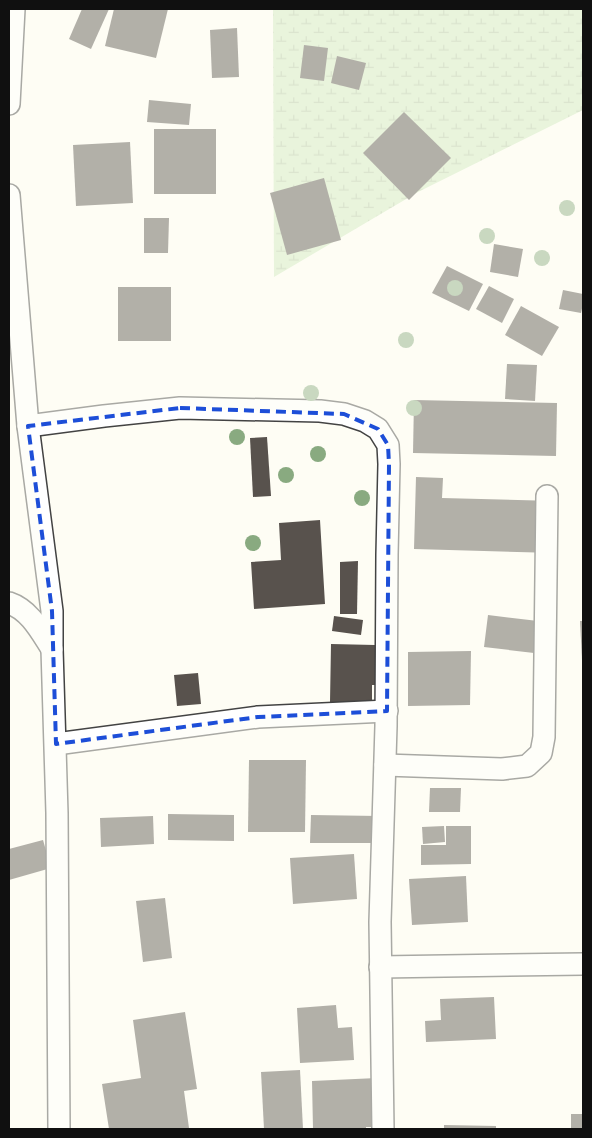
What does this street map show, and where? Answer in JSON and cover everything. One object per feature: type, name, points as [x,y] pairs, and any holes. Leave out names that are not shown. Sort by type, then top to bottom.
[{"type":"street","points":[[9,104],[14,9]]},
{"type":"street","points":[[9,195],[28,426],[52,611],[56,744],[59,1129]]},
{"type":"street","points":[[28,426],[180,408],[320,412],[344,414],[365,421],[378,429],[388,445],[386,711],[380,922],[383,1129]]},
{"type":"street","points":[[385,765],[502,769],[527,766],[541,753],[544,737],[547,496]]},
{"type":"street","points":[[9,602],[28,615],[52,649]]},
{"type":"street","points":[[56,744],[258,717],[386,711]]},
{"type":"street","points":[[380,967],[583,964]]},
{"type":"highlighted area","points":[[180,408],[344,414],[378,429],[388,445],[389,464],[387,711],[258,717],[56,744],[52,611],[28,426]]},
{"type":"green space","points":[[273,9],[583,9],[583,110],[418,192],[274,277]]},
{"type":"building","points":[[82,9],[109,9],[91,49],[69,39]]},
{"type":"building","points":[[114,9],[168,9],[156,58],[105,46]]},
{"type":"building","points":[[237,28],[239,77],[212,78],[210,30]]},
{"type":"building","points":[[304,45],[328,48],[324,81],[300,78]]},
{"type":"building","points":[[337,56],[366,63],[359,90],[331,83]]},
{"type":"building","points":[[149,100],[191,104],[189,125],[147,122]]},
{"type":"building","points":[[404,112],[451,158],[409,200],[363,153]]},
{"type":"building","points":[[154,129],[216,129],[216,194],[154,194]]},
{"type":"building","points":[[130,142],[133,203],[76,206],[73,145]]},
{"type":"building","points":[[324,178],[341,240],[287,255],[270,193]]},
{"type":"building","points":[[144,218],[169,218],[168,253],[144,253]]},
{"type":"building","points":[[494,244],[523,249],[518,277],[490,272]]},
{"type":"building","points":[[447,266],[483,284],[469,311],[432,293]]},
{"type":"building","points":[[489,286],[514,299],[502,323],[476,309]]},
{"type":"building","points":[[118,287],[171,287],[171,341],[118,341]]},
{"type":"building","points":[[563,290],[583,294],[581,313],[559,309]]},
{"type":"building","points":[[521,306],[559,327],[542,356],[505,335]]},
{"type":"building","points":[[507,364],[537,365],[535,401],[505,399]]},
{"type":"building","points":[[414,400],[557,403],[556,456],[413,453]]},
{"type":"building","points":[[267,437],[271,496],[253,497],[250,438]]},
{"type":"building","points":[[416,477],[443,478],[442,498],[556,501],[555,553],[414,549]]},
{"type":"building","points":[[320,520],[325,604],[254,609],[251,562],[281,560],[279,523]]},
{"type":"building","points":[[358,561],[357,614],[340,614],[340,562]]},
{"type":"building","points":[[488,615],[538,621],[534,653],[484,647]]},
{"type":"building","points":[[334,616],[363,620],[361,635],[332,631]]},
{"type":"building","points":[[580,621],[583,621],[583,660],[582,660]]},
{"type":"building","points":[[331,644],[375,645],[375,685],[372,685],[372,703],[330,702]]},
{"type":"building","points":[[471,651],[470,705],[408,706],[408,652]]},
{"type":"building","points":[[198,673],[201,704],[177,706],[174,675]]},
{"type":"building","points":[[249,760],[306,760],[305,832],[248,832]]},
{"type":"building","points":[[430,788],[461,788],[460,812],[429,812]]},
{"type":"building","points":[[168,814],[234,815],[234,841],[168,840]]},
{"type":"building","points":[[311,815],[379,816],[378,843],[310,843]]},
{"type":"building","points":[[153,816],[154,844],[101,847],[100,818]]},
{"type":"building","points":[[444,826],[445,842],[423,844],[422,827]]},
{"type":"building","points":[[446,826],[471,826],[471,864],[421,865],[421,845],[446,845]]},
{"type":"building","points":[[43,840],[51,868],[9,880],[9,849]]},
{"type":"building","points":[[354,854],[357,899],[293,904],[290,858]]},
{"type":"building","points":[[466,876],[468,922],[412,925],[409,879]]},
{"type":"building","points":[[165,898],[172,958],[143,962],[136,901]]},
{"type":"building","points":[[494,997],[496,1039],[426,1042],[425,1021],[441,1020],[440,999]]},
{"type":"building","points":[[336,1005],[338,1028],[352,1027],[354,1060],[300,1063],[297,1008]]},
{"type":"building","points":[[185,1012],[197,1089],[184,1091],[189,1128],[109,1129],[102,1084],[141,1078],[133,1020]]},
{"type":"building","points":[[300,1070],[303,1129],[264,1129],[261,1072]]},
{"type":"building","points":[[377,1078],[379,1127],[366,1127],[366,1129],[313,1129],[312,1081]]},
{"type":"building","points":[[571,1114],[583,1114],[583,1129],[571,1129]]},
{"type":"building","points":[[444,1125],[496,1126],[496,1129],[444,1129]]}]
